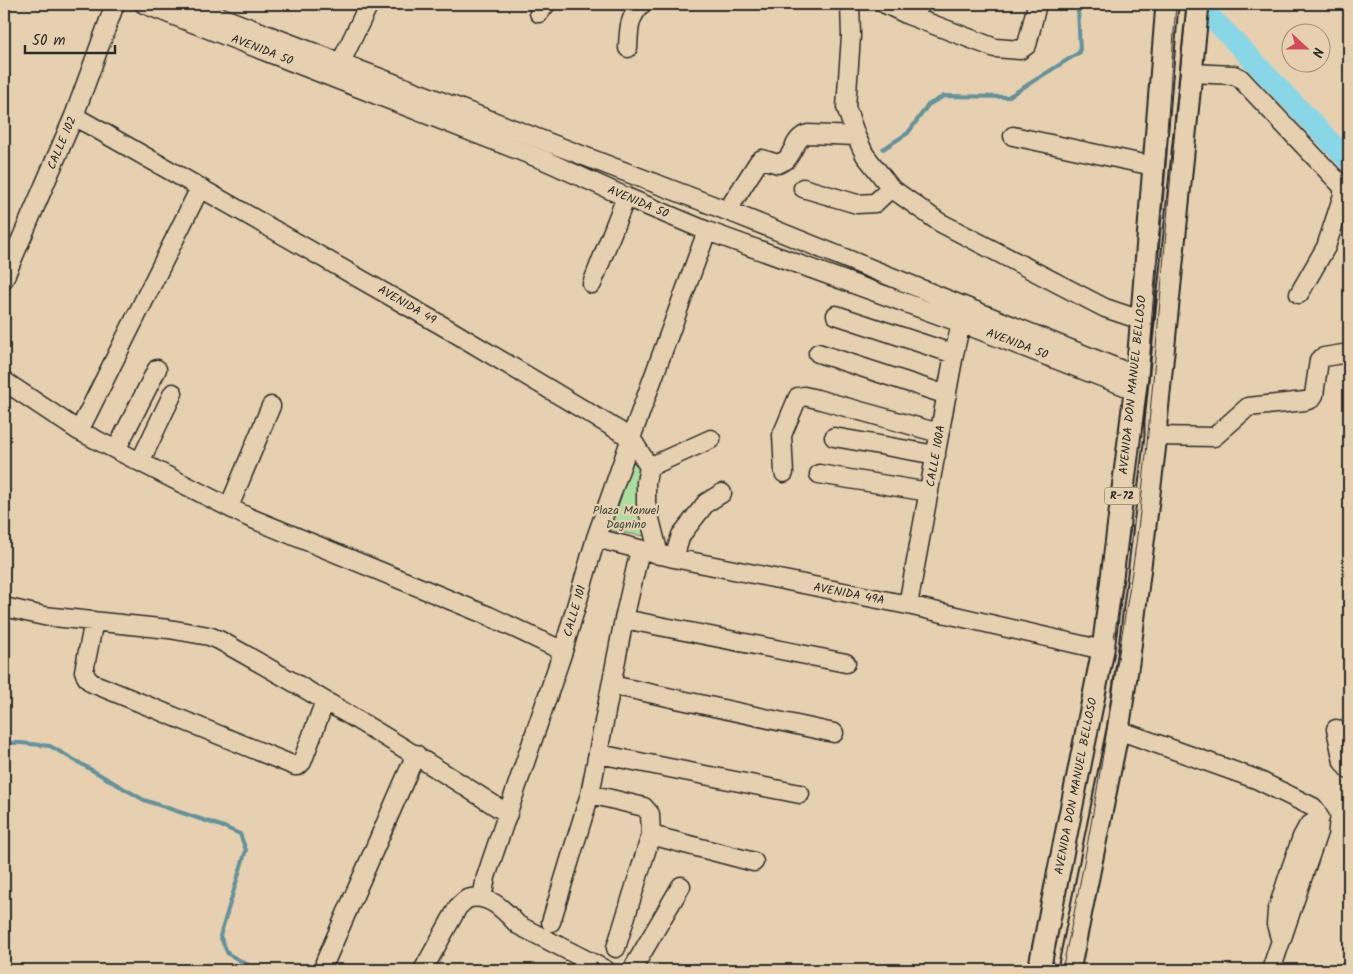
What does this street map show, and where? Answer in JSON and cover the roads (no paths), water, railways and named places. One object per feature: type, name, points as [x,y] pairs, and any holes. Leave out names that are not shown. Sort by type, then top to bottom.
[{"type":"main road","name":"AVENIDA DON MANUEL BELLOSO","points":[[1039,970],[1103,650],[1136,383],[1166,10]]},
{"type":"main road","name":"R-72","points":[[1069,970],[1118,730],[1129,656],[1156,436],[1197,13]]},
{"type":"street","name":"CALLE 102","points":[[4,280],[74,116],[115,4]]},
{"type":"street","name":"AVENIDA 50","points":[[144,4],[546,161],[707,231],[964,315]]},
{"type":"street","name":"AVENIDA 50","points":[[187,4],[727,211],[964,315],[1136,383]]},
{"type":"street","points":[[340,62],[370,4]]},
{"type":"street","points":[[628,48],[630,22],[636,10],[642,4]]},
{"type":"street","points":[[850,4],[851,36],[846,106],[856,136],[865,154],[891,188],[939,222],[1104,308],[1141,320]]},
{"type":"street","points":[[884,4],[995,48],[1020,50],[1027,45],[1037,4]]},
{"type":"street","points":[[908,15],[922,4]]},
{"type":"street","points":[[1191,73],[1234,75],[1240,78],[1343,187],[1343,196],[1326,247],[1300,294]]},
{"type":"street","name":"AVENIDA 49","points":[[74,116],[450,330],[631,438],[649,467]]},
{"type":"street","points":[[727,211],[762,159],[778,164],[782,162],[787,159],[799,139],[808,134],[856,136]]},
{"type":"street","points":[[1013,136],[1153,166]]},
{"type":"street","points":[[79,431],[200,188]]},
{"type":"street","points":[[803,188],[857,204],[875,203],[891,188]]},
{"type":"street","points":[[592,284],[626,197]]},
{"type":"street","name":"CALLE 101","points":[[482,898],[486,877],[563,651],[596,538],[707,231]]},
{"type":"street","points":[[836,315],[954,354]]},
{"type":"street","name":"CALLE 100A","points":[[908,606],[954,354],[964,315]]},
{"type":"street","points":[[818,353],[947,395]]},
{"type":"street","points":[[1156,436],[1214,437],[1248,407],[1312,399],[1319,360],[1324,357],[1349,353]]},
{"type":"street","points":[[116,450],[157,369]]},
{"type":"street","points":[[4,380],[79,431],[248,517],[489,616],[563,651]]},
{"type":"street","points":[[140,462],[173,394]]},
{"type":"street","points":[[784,473],[782,435],[798,397],[804,396],[817,399],[940,433]]},
{"type":"street","points":[[229,507],[271,406]]},
{"type":"street","points":[[834,437],[936,455]]},
{"type":"street","points":[[666,557],[646,503],[646,482],[649,467],[711,439]]},
{"type":"street","points":[[819,474],[930,492]]},
{"type":"street","points":[[666,557],[706,503],[722,493]]},
{"type":"street","name":"AVENIDA 49A","points":[[596,538],[666,557],[908,606],[1103,650]]},
{"type":"street","points":[[551,922],[590,794],[624,619],[640,550]]},
{"type":"street","points":[[4,607],[44,616],[169,629],[209,636],[228,645],[416,754],[508,814]]},
{"type":"street","points":[[624,619],[846,663]]},
{"type":"street","points":[[94,621],[84,671],[85,677],[92,683],[295,766],[302,762],[325,701]]},
{"type":"street","points":[[612,685],[834,733]]},
{"type":"street","points":[[1336,729],[1343,762],[1349,770]]},
{"type":"street","points":[[1118,730],[1256,780],[1313,807],[1318,813],[1320,818],[1318,832],[1271,970]]},
{"type":"street","points":[[325,962],[416,754]]},
{"type":"street","points":[[598,754],[800,794]]},
{"type":"street","points":[[590,794],[644,807],[650,814],[651,835],[616,948]]},
{"type":"street","points":[[651,835],[754,862]]},
{"type":"street","points":[[632,970],[681,886]]},
{"type":"street","points":[[423,970],[458,907],[466,900],[482,898],[496,904],[518,925],[606,970]]},
{"type":"waterway","points":[[883,149],[908,133],[928,105],[944,96],[1008,97],[1080,52],[1079,4]]},
{"type":"waterway","points":[[1194,4],[1219,25],[1349,161]]},
{"type":"waterway","points":[[4,743],[50,746],[144,800],[240,834],[246,850],[220,936],[228,954],[258,970]]},
{"type":"tram line","points":[[1167,131],[1176,4]]},
{"type":"tram line","points":[[1062,970],[1078,896],[1098,783],[1137,540],[1187,4]]},
{"type":"tram line","points":[[1151,325],[1166,148]]},
{"type":"tram line","points":[[1114,638],[1131,527]]},
{"type":"park label","name":"Plaza Manuel Dagnino","points":[[626,517]]}]
